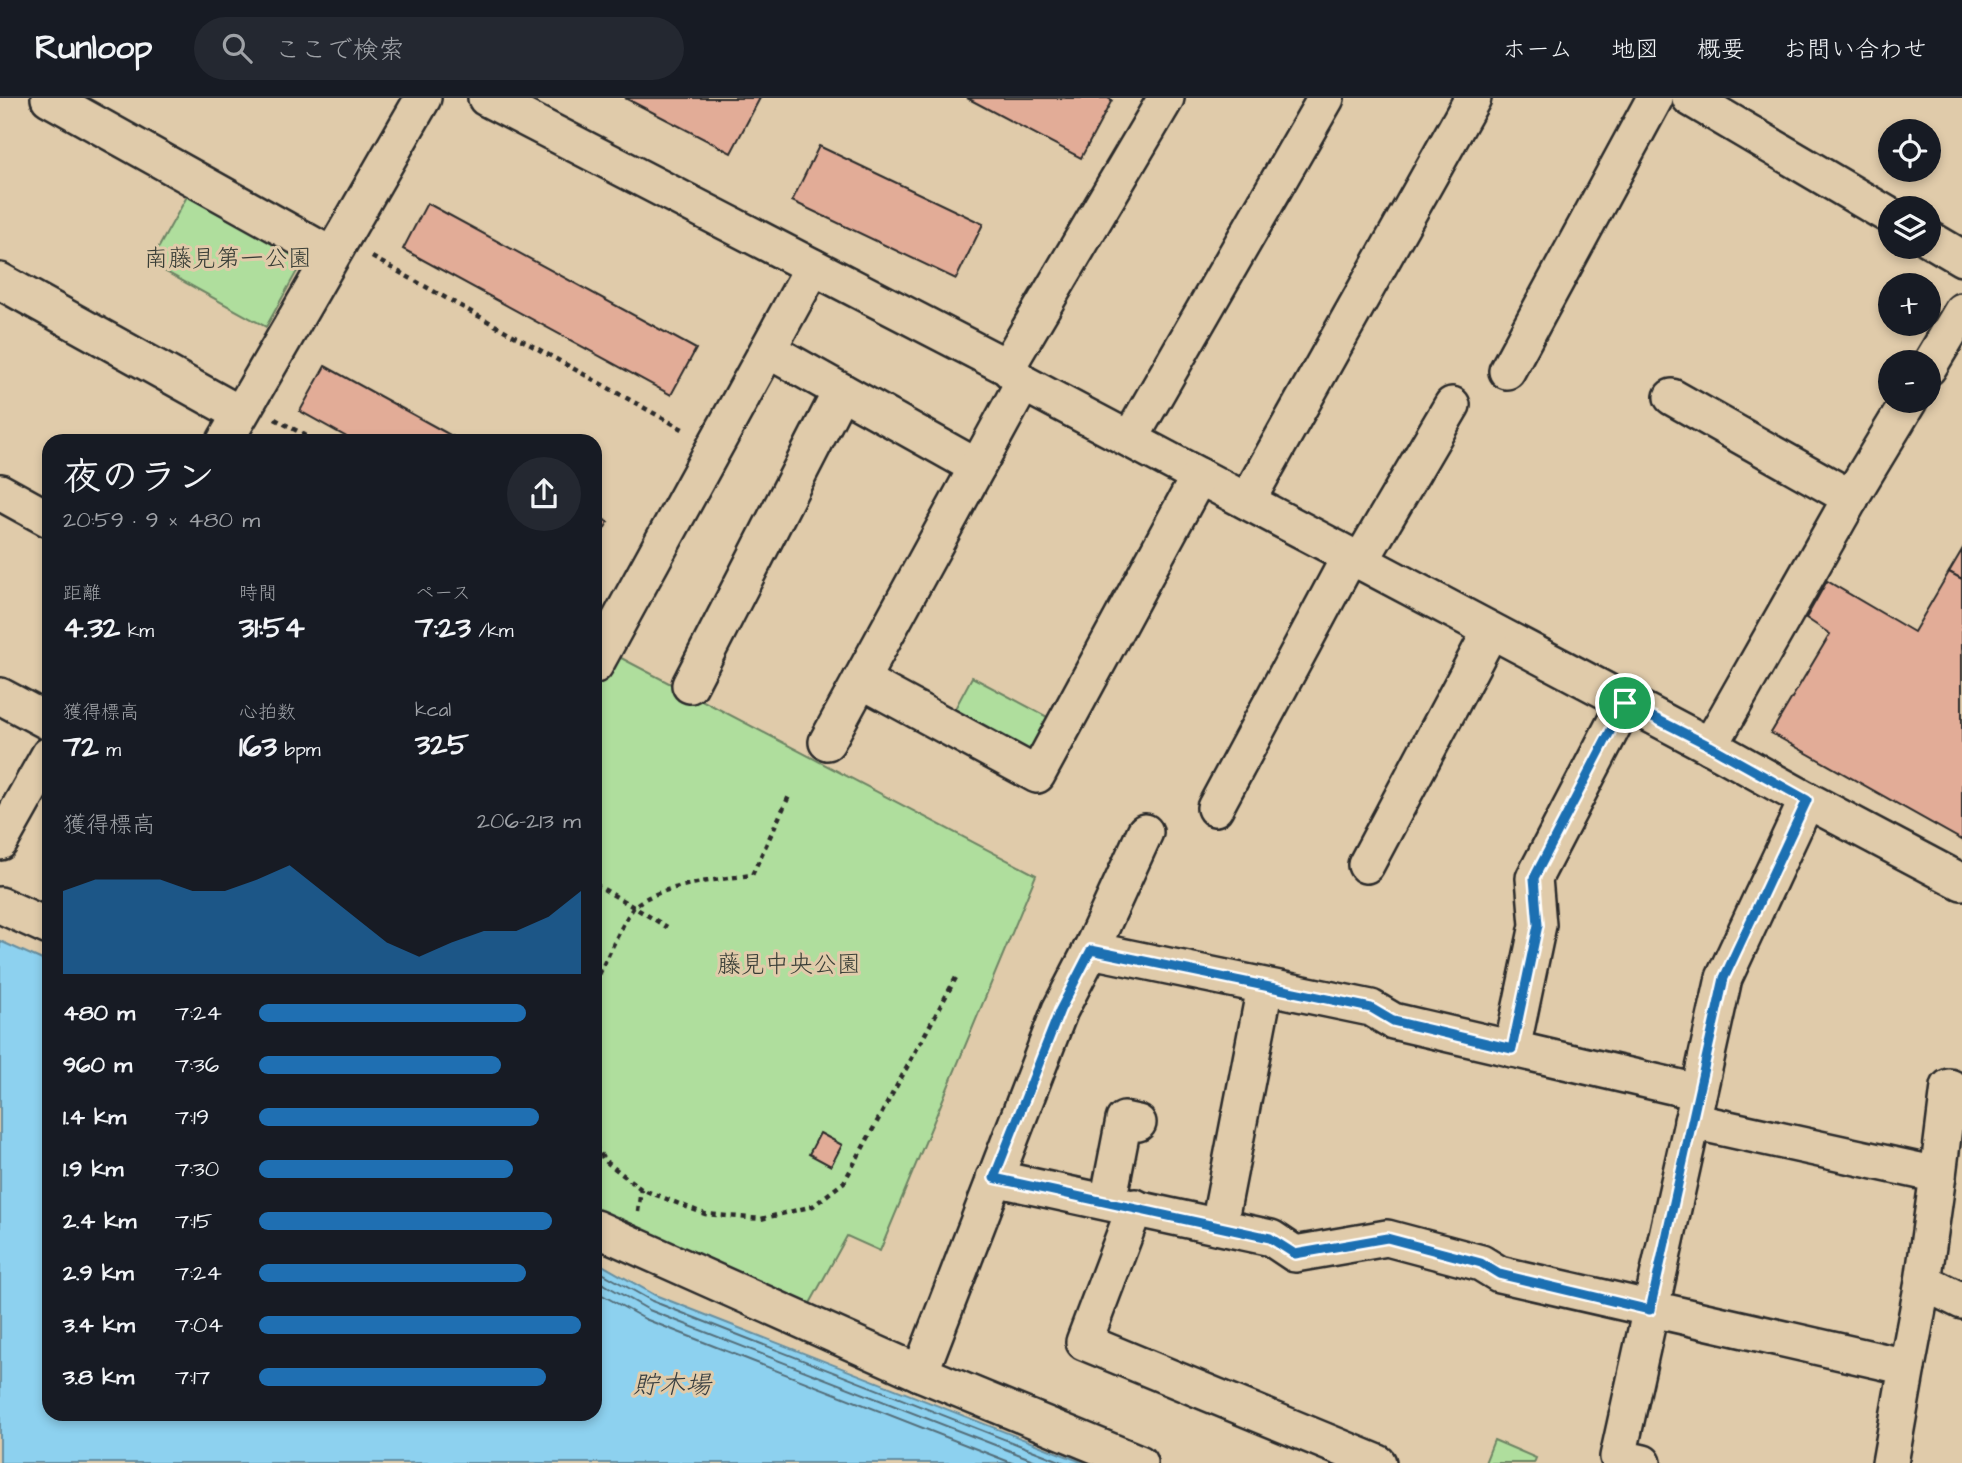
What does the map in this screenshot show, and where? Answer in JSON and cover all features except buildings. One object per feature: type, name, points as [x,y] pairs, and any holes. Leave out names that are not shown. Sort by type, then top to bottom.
[{"type":"street","points":[[49,98],[336,248]]},
{"type":"street","points":[[0,281],[237,419],[423,98]]},
{"type":"street","points":[[486,98],[813,267],[1490,632],[1710,746],[1962,882]]},
{"type":"street","points":[[827,742],[977,467],[1015,375],[1166,98]]},
{"type":"street","points":[[1130,439],[1326,98]]},
{"type":"street","points":[[1247,501],[1473,98]]},
{"type":"street","points":[[1507,371],[1655,98]]},
{"type":"street","points":[[1690,98],[1878,209]]},
{"type":"street","points":[[1941,246],[1962,258]]},
{"type":"street","points":[[602,653],[813,267]]},
{"type":"street","points":[[1939,350],[1962,311]]},
{"type":"street","points":[[768,350],[977,467]]},
{"type":"street","points":[[690,685],[841,391]]},
{"type":"street","points":[[1672,397],[1851,498]]},
{"type":"street","points":[[1215,808],[1355,559],[1452,405]]},
{"type":"street","points":[[1710,746],[1902,413]]},
{"type":"street","points":[[861,680],[1037,775],[1199,476]]},
{"type":"street","points":[[0,492],[42,515]]},
{"type":"street","points":[[1366,864],[1490,632]]},
{"type":"street","points":[[0,696],[42,718]]},
{"type":"street","points":[[1512,1049],[1538,925],[1534,878],[1625,703]]},
{"type":"street","points":[[0,842],[42,767]]},
{"type":"street","points":[[1643,1463],[1618,1457],[1724,978],[1807,800]]},
{"type":"street","points":[[920,1373],[1060,1010],[1091,950],[1145,832]]},
{"type":"street","points":[[0,905],[42,923]]},
{"type":"street","points":[[1091,950],[1371,1008],[1393,1021],[1512,1049],[1695,1106],[1938,1175]]},
{"type":"street","points":[[1219,1225],[1265,987]]},
{"type":"street","points":[[1890,1463],[1923,1282],[1948,1087],[1962,1093]]},
{"type":"street","points":[[1138,1123],[1124,1120],[1121,1204],[1084,1342],[1378,1463]]},
{"type":"street","points":[[994,1178],[1219,1225],[1270,1238],[1295,1254],[1387,1238],[1481,1263],[1499,1274],[1908,1367]]},
{"type":"street","points":[[602,1231],[920,1373],[1139,1463]]},
{"type":"street","points":[[1923,1282],[1962,1301]]},
{"type":"path","points":[[336,248],[715,447]]},
{"type":"path","points":[[237,419],[291,434]]},
{"type":"path","points":[[602,969],[634,906],[657,894],[707,881],[752,875],[790,794]]},
{"type":"path","points":[[602,888],[667,927]]},
{"type":"path","points":[[602,1156],[641,1189],[705,1214],[761,1219],[813,1206],[844,1182],[958,974]]},
{"type":"green space","name":"南藤見第一公園","points":[[190,191],[306,255],[266,327],[150,263]]},
{"type":"green space","name":"藤見中央公園","points":[[604,649],[1036,875],[880,1251],[847,1236],[802,1318],[602,1231]]},
{"type":"green space","points":[[972,677],[1053,720],[1033,759],[951,716]]},
{"type":"green space","points":[[1494,1440],[1536,1458],[1534,1463],[1485,1463]]},
{"type":"water","name":"貯木場","points":[[0,941],[42,960],[42,1421],[602,1421],[602,1265],[655,1295],[1084,1463],[0,1463]]},
{"type":"route","points":[[1625,703],[1807,800],[1724,978],[1650,1310],[1499,1274],[1481,1263],[1387,1238],[1295,1254],[1270,1238],[1219,1225],[994,1178],[1060,1010],[1091,950],[1371,1008],[1393,1021],[1512,1049],[1538,925],[1534,878],[1625,703]]}]
